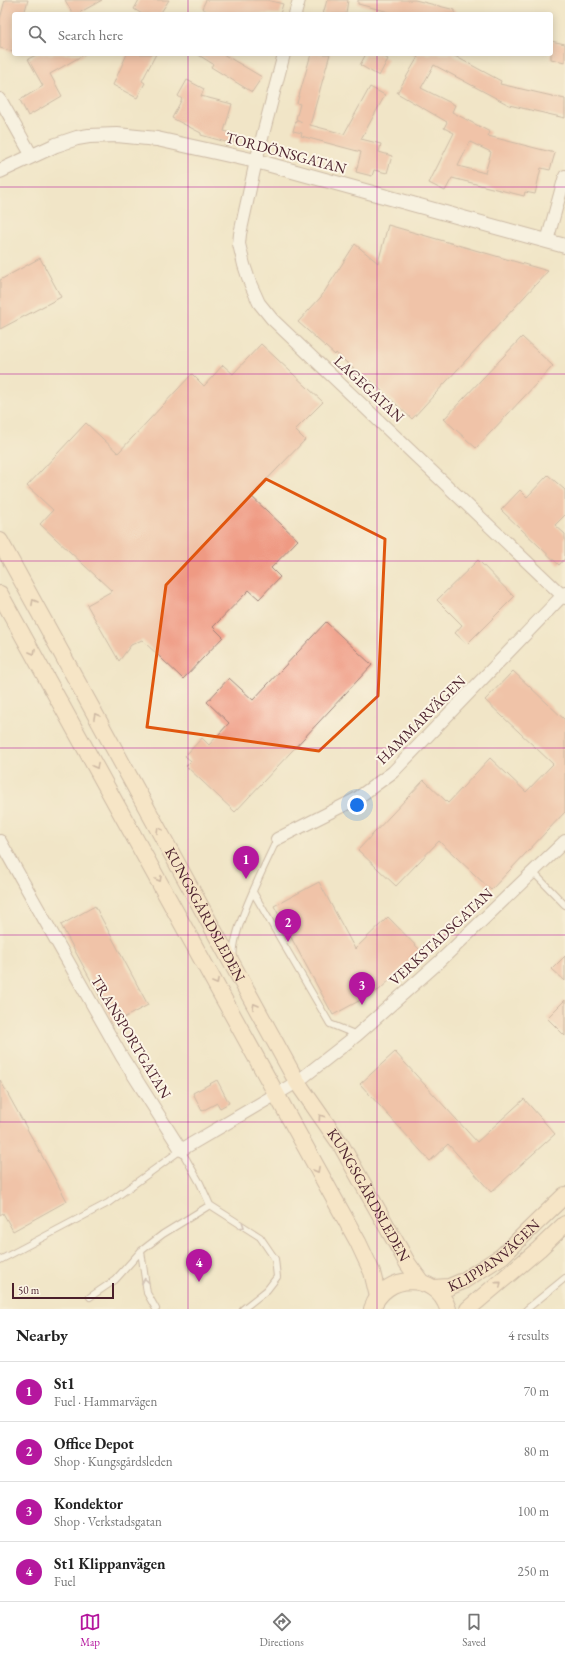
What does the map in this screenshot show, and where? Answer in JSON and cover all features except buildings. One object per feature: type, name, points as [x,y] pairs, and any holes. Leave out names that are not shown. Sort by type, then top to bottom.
[{"type":"main road","name":"KUNGSGÅRDSLEDEN","points":[[0,541],[297,1082],[341,1145],[408,1264],[427,1285],[443,1298],[448,1309]]},
{"type":"main road","name":"KUNGSGÅRDSLEDEN","points":[[0,594],[358,1242],[372,1272],[375,1303]]},
{"type":"main road","name":"KLIPPANVÄGEN","points":[[375,1303],[388,1288],[408,1281],[427,1285],[449,1287],[463,1281],[502,1256],[565,1195]]},
{"type":"main road","name":"KLIPPANVÄGEN","points":[[468,1309],[476,1304],[539,1249],[565,1224]]},
{"type":"street","points":[[296,12],[299,0]]},
{"type":"street","name":"LAGEGATAN","points":[[283,56],[256,162],[239,244],[244,265],[259,303],[287,334],[376,416],[564,595]]},
{"type":"street","points":[[0,99],[32,156]]},
{"type":"street","name":"TORDÖNSGATAN","points":[[0,171],[65,141],[77,138],[117,135],[157,138],[256,162],[565,246]]},
{"type":"street","points":[[547,241],[565,176]]},
{"type":"street","name":"HAMMARVÄGEN","points":[[277,839],[356,800],[393,772],[564,595]]},
{"type":"street","name":"VERKSTADSGATAN","points":[[277,1093],[297,1082],[357,1035],[438,963],[565,840]]},
{"type":"street","name":"TRANSPORTGATAN","points":[[0,841],[122,1057],[181,1150]]},
{"type":"street","points":[[181,1150],[277,1093]]},
{"type":"lane","points":[[237,974],[233,955],[240,924],[277,839]]},
{"type":"lane","points":[[533,872],[565,905]]},
{"type":"lane","points":[[253,892],[330,1024],[357,1035]]},
{"type":"lane","points":[[0,1260],[108,1203],[181,1150],[200,1183],[210,1205],[260,1237],[275,1259],[277,1277],[267,1290],[243,1309]]},
{"type":"lane","points":[[90,1297],[114,1280],[141,1252],[163,1234],[210,1205]]},
{"type":"lane","points":[[141,1252],[147,1293],[156,1309]]},
{"type":"lane","points":[[527,1309],[565,1278]]},
{"type":"highlighted area","points":[[266,479],[385,539],[378,696],[319,751],[147,727],[166,585]]},
{"type":"place","name":"St1","points":[[246,879]]},
{"type":"place","name":"Office Depot","points":[[288,942]]},
{"type":"place","name":"Kondektor","points":[[362,1005]]},
{"type":"place","name":"St1 Klippanvägen","points":[[199,1282]]}]
